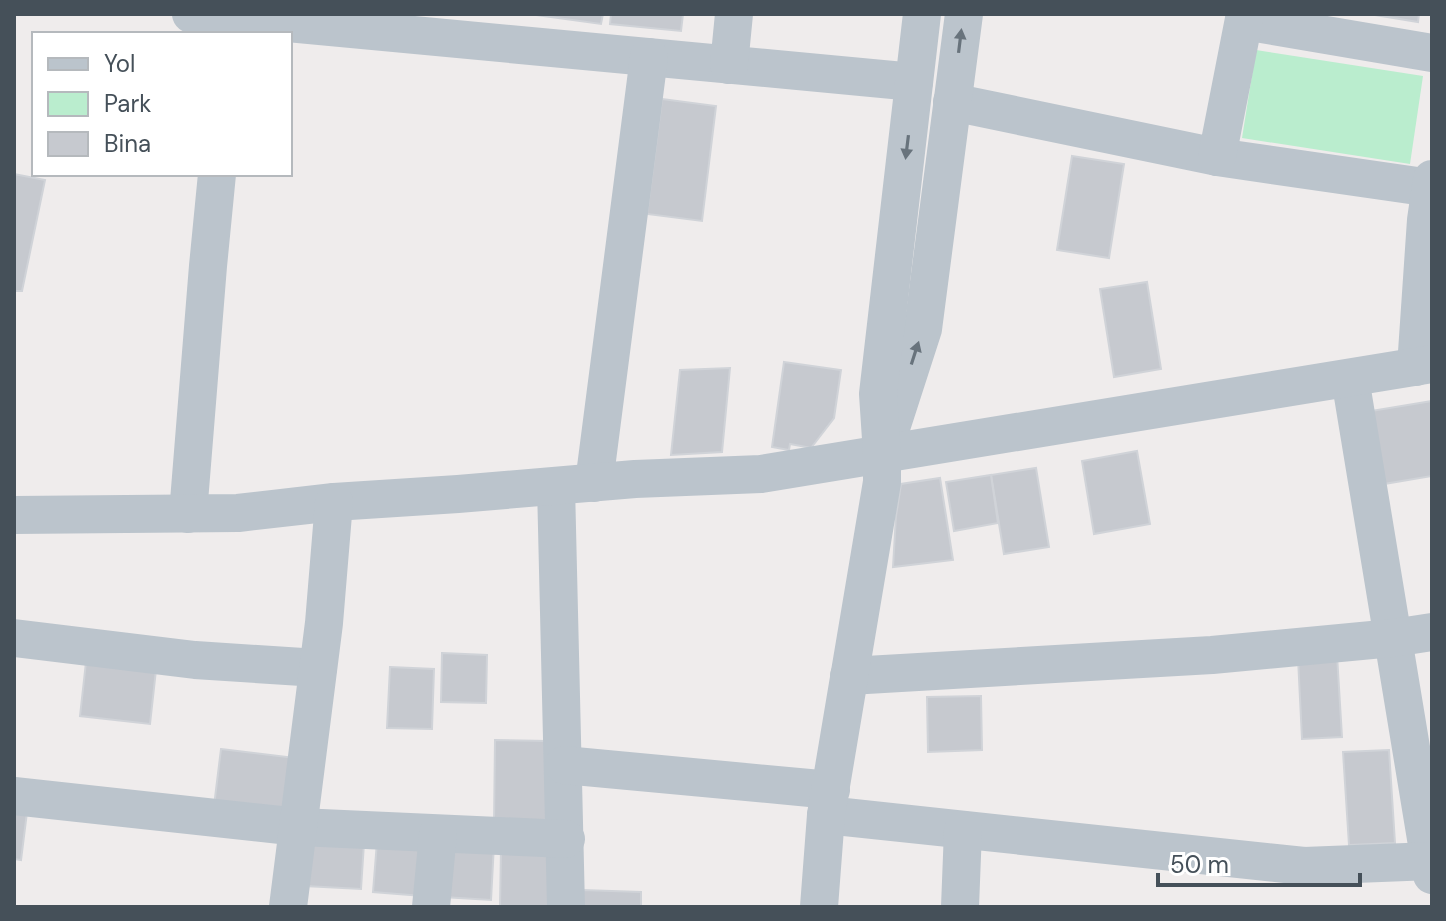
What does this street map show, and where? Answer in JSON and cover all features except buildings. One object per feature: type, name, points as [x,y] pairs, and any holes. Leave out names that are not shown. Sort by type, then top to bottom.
[{"type":"street","points":[[191,14],[233,26],[501,29],[649,57],[914,82]]},
{"type":"street","points":[[729,65],[734,14]]},
{"type":"street","points":[[819,907],[828,802],[882,482],[878,394],[922,14]]},
{"type":"street","points":[[882,454],[923,329],[964,14]]},
{"type":"street","points":[[1217,157],[1245,17],[1432,53]]},
{"type":"street","points":[[594,483],[649,57]]},
{"type":"street","points":[[952,102],[1217,157],[1431,188]]},
{"type":"street","points":[[188,514],[217,176]]},
{"type":"street","points":[[14,515],[238,513],[334,502],[635,479],[761,474],[1424,365],[1426,220],[1432,179]]},
{"type":"street","points":[[564,765],[828,802],[963,830],[1304,866],[1431,866],[1350,378]]},
{"type":"street","points":[[556,486],[566,907]]},
{"type":"street","points":[[288,907],[324,623],[334,502]]},
{"type":"street","points":[[849,676],[1212,655],[1432,632]]},
{"type":"street","points":[[14,638],[195,660],[318,668]]},
{"type":"street","points":[[14,796],[299,827],[566,839]]},
{"type":"street","points":[[960,907],[963,830]]},
{"type":"street","points":[[431,907],[438,834]]},
{"type":"green space","points":[[1256,50],[1423,76],[1410,164],[1242,138]]}]
